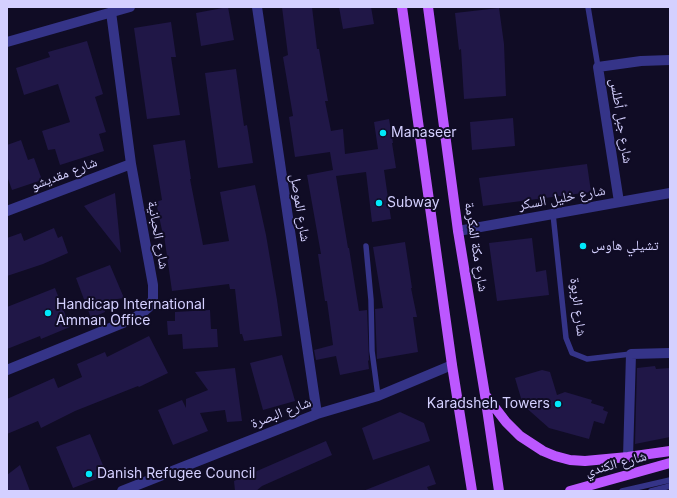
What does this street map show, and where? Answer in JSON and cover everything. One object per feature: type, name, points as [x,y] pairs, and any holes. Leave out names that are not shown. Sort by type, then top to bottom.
[{"type":"main road","points":[[402,7],[452,365],[472,491]]},
{"type":"main road","name":"شارع مكة المكرمة","points":[[428,7],[458,231],[499,491]]},
{"type":"main road","points":[[485,395],[506,422],[520,436],[543,451],[570,460],[585,461],[628,457],[670,450]]},
{"type":"main road","name":"شارع الكندي","points":[[570,491],[670,464]]},
{"type":"street","points":[[7,42],[127,7]]},
{"type":"street","name":"شارع الموصل","points":[[257,7],[317,414]]},
{"type":"street","name":"شارع الحبانية","points":[[7,370],[130,320],[141,314],[149,307],[153,299],[153,285],[131,164],[112,12]]},
{"type":"street","name":"شارع جبل أطلس","points":[[619,202],[598,67],[640,61],[670,60]]},
{"type":"street","name":"شارع مقديشو","points":[[7,211],[131,164]]},
{"type":"street","name":"شارع خليل السكر","points":[[458,231],[670,194]]},
{"type":"street","name":"شارع الربوة","points":[[631,354],[670,353]]},
{"type":"street","points":[[628,457],[631,354]]},
{"type":"street","name":"شارع البصرة","points":[[122,491],[317,414],[378,396],[452,365]]},
{"type":"lane","points":[[588,7],[598,67]]},
{"type":"lane","name":"شارع الربوة","points":[[553,214],[566,338],[572,353],[587,359],[631,354]]},
{"type":"lane","points":[[366,246],[371,300],[372,351],[378,396]]},
{"type":"lane","points":[[622,491],[670,480]]},
{"type":"lane","points":[[651,491],[670,486]]},
{"type":"building","points":[[228,7],[234,40],[201,46],[196,13]]},
{"type":"building","points":[[282,7],[312,7],[317,49],[319,49],[328,101],[325,101],[331,131],[343,129],[345,154],[378,149],[374,122],[389,119],[393,143],[396,168],[384,170],[391,219],[372,222],[366,172],[336,176],[359,311],[367,310],[369,360],[369,369],[340,375],[336,356],[316,360],[314,350],[333,345],[327,301],[325,301],[318,254],[321,254],[307,175],[333,170],[330,152],[295,157],[289,117],[293,116],[283,57],[288,55]]},
{"type":"building","points":[[339,7],[371,7],[374,24],[343,29]]},
{"type":"building","points":[[499,8],[504,44],[506,96],[464,99],[461,49],[459,50],[455,13]]},
{"type":"building","points":[[171,22],[176,57],[171,57],[180,115],[147,119],[134,28]]},
{"type":"building","points":[[87,41],[103,94],[95,97],[106,132],[99,134],[104,151],[60,165],[55,149],[48,150],[42,131],[70,122],[58,84],[24,95],[16,68],[50,57],[48,52]]},
{"type":"building","points":[[236,69],[244,126],[247,125],[253,163],[218,168],[205,73]]},
{"type":"building","points":[[513,118],[515,146],[472,150],[470,122]]},
{"type":"building","points":[[21,140],[28,160],[34,158],[42,180],[12,190],[7,176],[7,145]]},
{"type":"building","points":[[185,140],[190,179],[203,245],[229,241],[220,192],[255,185],[266,235],[282,336],[244,341],[242,334],[240,334],[235,289],[230,289],[229,284],[172,291],[164,235],[156,202],[162,200],[153,145]]},
{"type":"building","points":[[587,164],[591,192],[483,206],[479,178]]},
{"type":"building","points":[[115,193],[121,253],[84,206]]},
{"type":"building","points":[[54,228],[58,238],[62,236],[68,253],[43,264],[7,276],[7,238],[21,233],[24,241]]},
{"type":"building","points":[[532,238],[536,272],[546,270],[549,295],[497,301],[489,243]]},
{"type":"building","points":[[405,242],[411,288],[417,317],[413,317],[418,352],[377,359],[375,309],[383,308],[373,247]]},
{"type":"building","points":[[110,265],[124,298],[104,301],[105,312],[91,318],[76,278]]},
{"type":"building","points":[[55,288],[70,327],[41,339],[40,336],[7,349],[7,307]]},
{"type":"building","points":[[210,310],[211,329],[217,329],[218,347],[183,349],[182,334],[168,335],[167,321],[175,321],[175,312]]},
{"type":"building","points":[[149,336],[168,373],[139,387],[138,386],[75,411],[41,428],[38,421],[7,434],[7,399],[54,378],[58,388],[82,377],[77,364],[105,352],[107,357]]},
{"type":"building","points":[[282,355],[295,401],[263,410],[250,363]]},
{"type":"building","points":[[655,366],[656,369],[670,368],[670,437],[635,444],[637,368]]},
{"type":"building","points":[[235,368],[242,421],[227,422],[225,410],[200,413],[208,431],[173,445],[158,410],[182,400],[186,408],[186,399],[208,390],[195,372]]},
{"type":"building","name":"Karadsheh Towers","points":[[542,370],[550,372],[557,395],[565,392],[592,400],[591,403],[604,407],[603,410],[608,412],[604,424],[594,421],[589,439],[549,428],[523,405],[515,378]]},
{"type":"building","points":[[400,412],[424,423],[430,441],[373,460],[362,428]]},
{"type":"building","points":[[90,434],[107,475],[73,488],[56,447]]},
{"type":"building","points":[[326,441],[332,455],[262,486],[256,491],[235,491],[234,481]]},
{"type":"building","points":[[20,465],[30,491],[7,491],[7,475]]},
{"type":"building","points":[[429,465],[436,484],[427,487],[429,491],[363,491]]},
{"type":"place","name":"Manaseer","points":[[383,133]]},
{"type":"place","name":"Subway","points":[[379,203]]},
{"type":"place","name":"تشيلي هاوس","points":[[583,246]]},
{"type":"place","name":"Handicap International Amman Office","points":[[48,313]]},
{"type":"place","name":"Karadsheh Towers","points":[[558,404]]},
{"type":"place","name":"Danish Refugee Council","points":[[89,474]]}]
